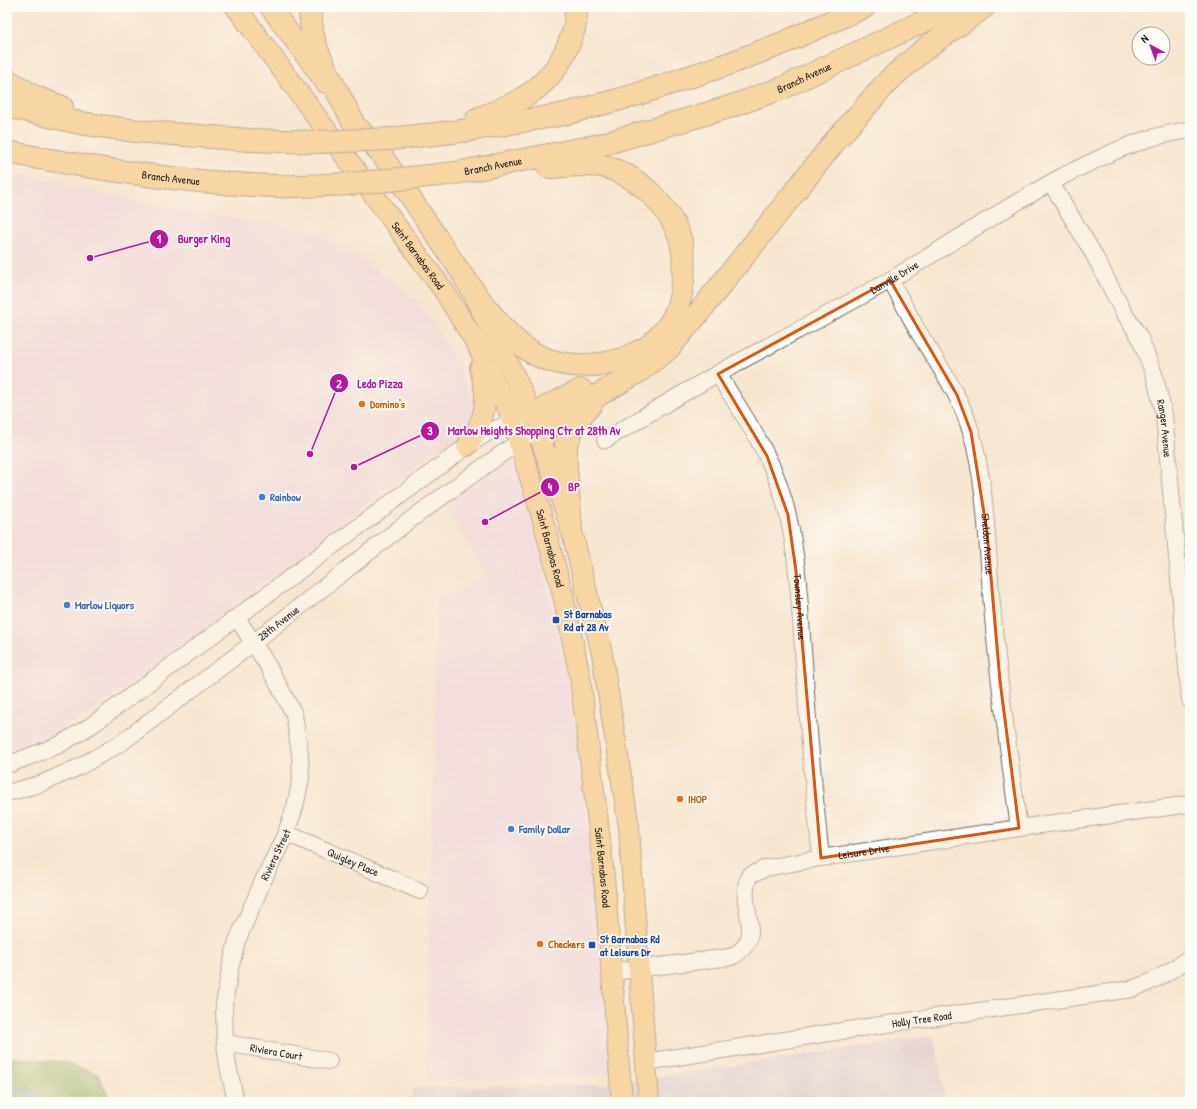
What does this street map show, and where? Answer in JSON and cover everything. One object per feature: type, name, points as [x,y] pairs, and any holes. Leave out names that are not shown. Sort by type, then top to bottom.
[{"type":"highway","points":[[310,7],[310,19],[315,44],[352,120]]},
{"type":"highway","points":[[426,135],[499,111],[522,100],[543,84],[560,62],[574,30],[576,7]]},
{"type":"highway","points":[[7,106],[136,132],[187,134],[249,140],[319,142],[390,139],[470,130],[565,114],[632,96],[731,63],[783,43],[864,7]]},
{"type":"highway","name":"Branch Avenue","points":[[7,152],[124,173],[224,184],[278,186],[349,184],[456,173],[600,145],[729,107],[782,88],[954,7]]},
{"type":"highway","points":[[527,422],[600,395],[638,372],[668,349],[701,310],[836,140],[890,79],[926,48],[984,7]]},
{"type":"highway","points":[[7,80],[35,97],[60,106],[93,114],[162,124],[187,134]]},
{"type":"highway","points":[[456,173],[586,165],[609,168],[633,179],[652,194],[668,214],[681,239],[684,269],[681,297],[672,319],[649,347],[600,380],[527,422]]},
{"type":"highway","points":[[466,280],[486,307],[511,335],[525,348],[541,357],[560,363],[581,366],[622,359],[649,347]]},
{"type":"highway","points":[[571,528],[566,466],[566,444],[576,422],[600,395]]},
{"type":"main road","name":"Saint Barnabas Road","points":[[236,7],[440,284],[476,342],[507,407],[527,422]]},
{"type":"main road","name":"Saint Barnabas Road","points":[[270,7],[352,120],[386,161],[466,280],[515,377],[527,422],[571,528],[595,620],[610,699],[630,827],[649,1102]]},
{"type":"main road","points":[[467,446],[476,433],[482,418],[485,396],[476,342]]},
{"type":"main road","name":"Saint Barnabas Road","points":[[527,422],[519,442],[540,510],[562,595],[580,677],[600,838],[622,1102]]},
{"type":"street","name":"Danville Drive","points":[[605,440],[718,374],[890,280],[1010,206],[1094,160],[1134,143],[1171,132],[1190,130]]},
{"type":"street","name":"Ranger Avenue","points":[[1051,183],[1093,253],[1124,313],[1139,336],[1154,374],[1164,414],[1190,700]]},
{"type":"street","name":"Sheldon Avenue","points":[[890,280],[957,395],[971,432],[983,497],[999,674],[1019,828]]},
{"type":"street","name":"Townsley Avenue","points":[[718,374],[767,456],[781,489],[788,515],[796,571],[809,744],[821,858]]},
{"type":"street","points":[[7,765],[59,745],[92,725],[467,446],[488,432],[527,422]]},
{"type":"street","name":"28th Avenue","points":[[7,793],[40,784],[79,767],[121,743],[253,643],[410,520],[519,442]]},
{"type":"street","name":"Riviera Street","points":[[236,1102],[229,1073],[225,1043],[224,1005],[230,969],[237,941],[286,833],[296,807],[301,778],[300,754],[294,714],[268,664],[237,618]]},
{"type":"street","name":"Leisure Drive","points":[[612,972],[731,957],[740,952],[747,945],[751,937],[745,890],[749,876],[766,868],[821,858],[1019,828],[1190,804]]},
{"type":"street","name":"Quigley Place","points":[[286,833],[420,891]]},
{"type":"street","name":"Holly Tree Road","points":[[646,1062],[1132,989],[1149,984],[1190,957]]},
{"type":"street","name":"Riviera Court","points":[[225,1043],[328,1061]]},
{"type":"highlighted area","points":[[890,280],[957,395],[971,432],[987,532],[1000,681],[1019,828],[821,858],[796,571],[788,515],[767,456],[718,374]]},
{"type":"shaded area","points":[[7,171],[104,194],[214,215],[325,232],[419,302],[458,365],[474,404],[471,424],[162,661],[86,715],[41,741],[7,751]]},
{"type":"shaded area","points":[[515,454],[565,659],[597,893],[610,1075],[427,1081],[436,603],[486,574],[445,503]]},
{"type":"shaded area","points":[[934,1036],[946,1102],[412,1102],[413,1088],[602,1085]]},
{"type":"green space","points":[[7,1057],[63,1062],[98,1074],[111,1102],[7,1102]]},
{"type":"waterway","points":[[7,1084],[48,1102]]},
{"type":"place","name":"Burger King","points":[[90,258]]},
{"type":"place","name":"Domino's","points":[[362,404]]},
{"type":"place","name":"Ledo Pizza","points":[[310,454]]},
{"type":"place","name":"Marlow Heights Shopping Ctr at 28th Av","points":[[354,467]]},
{"type":"place","name":"Rainbow","points":[[262,497]]},
{"type":"place","name":"BP","points":[[485,522]]},
{"type":"place","name":"Marlow Liquors","points":[[67,605]]},
{"type":"place","name":"St Barnabas Rd at 28 Av","points":[[556,620]]},
{"type":"place","name":"IHOP","points":[[680,799]]},
{"type":"place","name":"Family Dollar","points":[[511,829]]},
{"type":"place","name":"Checkers","points":[[540,944]]},
{"type":"place","name":"St Barnabas Rd at Leisure Dr","points":[[592,945]]}]
